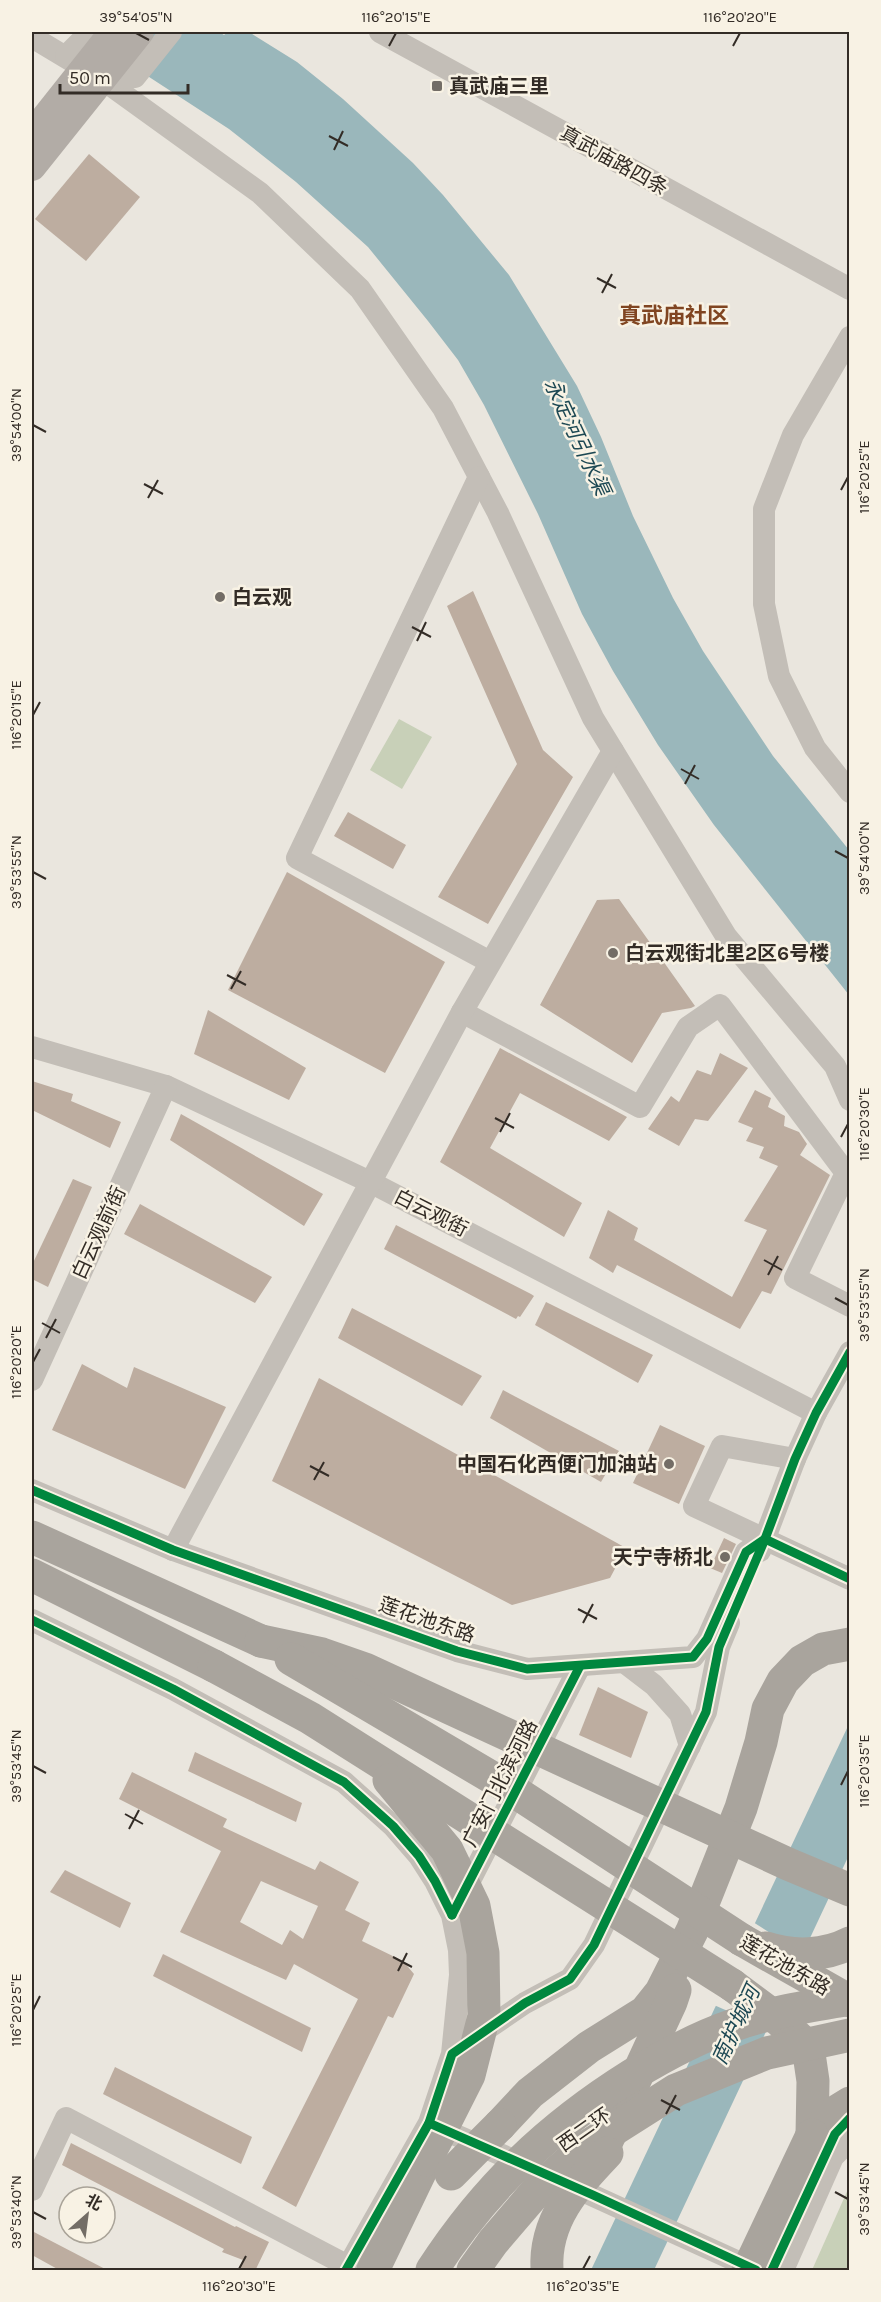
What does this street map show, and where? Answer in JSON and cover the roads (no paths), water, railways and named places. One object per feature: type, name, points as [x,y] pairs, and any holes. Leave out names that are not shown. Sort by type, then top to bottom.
[{"type":"highway","points":[[32,1519],[95,1565]]},
{"type":"highway","name":"莲花池东路","points":[[32,1537],[261,1641],[503,1784],[742,1940],[849,2000]]},
{"type":"highway","points":[[32,1575],[214,1666],[310,1718],[732,1985],[779,2020],[808,2047],[813,2081],[812,2135]]},
{"type":"highway","points":[[32,1591],[83,1602]]},
{"type":"highway","points":[[261,1641],[322,1654],[365,1669],[849,1890]]},
{"type":"highway","points":[[361,2267],[438,2167],[500,2125],[530,2093],[589,2047],[645,2012],[661,1992],[692,1931],[741,1808],[768,1709],[783,1681],[802,1661],[824,1649],[849,1644]]},
{"type":"highway","points":[[371,1758],[447,1850],[474,1906],[483,1953],[484,2016],[469,2075],[438,2167]]},
{"type":"highway","points":[[541,2271],[567,2220],[590,2188],[671,2002],[692,1931]]},
{"type":"highway","points":[[742,1940],[780,1953],[819,1953],[839,1949],[849,1943]]},
{"type":"highway","points":[[732,1985],[849,2042]]},
{"type":"highway","name":"西二环","points":[[432,2271],[452,2239],[498,2183],[556,2128],[599,2096],[685,2045],[733,2025],[775,2013],[849,2000]]},
{"type":"highway","name":"西二环","points":[[473,2271],[493,2242],[540,2187],[583,2149],[676,2090],[767,2053],[849,2035]]},
{"type":"highway","points":[[738,2265],[812,2135],[849,2103]]},
{"type":"highway","points":[[547,2271],[548,2245],[556,2220],[575,2187],[652,2106]]},
{"type":"main road","points":[[32,134],[98,56],[140,32]]},
{"type":"main road","points":[[32,167],[98,56]]},
{"type":"street","points":[[98,56],[171,32]]},
{"type":"street","name":"真武庙路四条","points":[[380,32],[849,289]]},
{"type":"street","points":[[32,38],[98,56],[260,193],[360,289],[443,408],[498,513],[593,718],[726,936],[836,1066],[849,1100]]},
{"type":"street","points":[[849,337],[793,435],[764,509],[764,604],[779,676],[815,748],[849,792]]},
{"type":"street","points":[[479,477],[297,858],[490,962]]},
{"type":"street","points":[[173,1550],[462,1012],[613,751]]},
{"type":"street","points":[[462,1012],[640,1107],[688,1027],[720,1005],[846,1173],[795,1278],[849,1306]]},
{"type":"street","name":"白云观街","points":[[32,1047],[166,1086],[370,1182],[816,1413]]},
{"type":"street","name":"白云观前街","points":[[32,1380],[166,1086]]},
{"type":"street","points":[[452,2054],[525,2003],[570,1979],[594,1945],[706,1712],[719,1647],[765,1539],[795,1459],[816,1413],[849,1352]]},
{"type":"street","points":[[795,1459],[722,1446],[694,1506],[849,1579]]},
{"type":"street","name":"莲花池东路","points":[[32,1490],[173,1550],[457,1651],[527,1669],[693,1657],[707,1639],[746,1552],[765,1539]]},
{"type":"street","points":[[32,1620],[173,1689],[344,1782],[393,1826],[419,1856],[435,1881],[452,1916],[459,1950],[460,1975],[452,2054],[429,2123],[361,2267],[66,2118],[32,2190]]},
{"type":"street","points":[[624,1662],[654,1685],[680,1714],[690,1746]]},
{"type":"street","name":"广安门北滨河路","points":[[452,1916],[580,1666]]},
{"type":"street","points":[[460,1975],[487,1997],[506,2006],[525,2003]]},
{"type":"street","points":[[429,2123],[590,2188],[738,2265],[756,2271]]},
{"type":"street","points":[[783,2271],[833,2157],[849,2140]]},
{"type":"water","name":"永定河引水渠","points":[[80,32],[219,32],[224,35],[228,32],[249,32],[297,62],[343,99],[413,163],[443,195],[509,275],[577,386],[601,437],[633,516],[673,598],[703,651],[773,756],[849,850],[849,995],[714,825],[658,745],[582,614],[538,514],[484,405],[458,360],[428,321],[368,247],[296,182],[229,129]]},
{"type":"water","name":"南护城河","points":[[849,1724],[849,1855],[654,2270],[591,2270]]},
{"type":"place","name":"真武庙三里","points":[[437,86]]},
{"type":"place","name":"白云观","points":[[220,597]]},
{"type":"place","name":"白云观街北里2区6号楼","points":[[613,953]]},
{"type":"place","name":"中国石化西便门加油站","points":[[669,1464]]},
{"type":"place","name":"天宁寺桥北","points":[[725,1557]]},
{"type":"district","name":"真武庙社区","points":[[674,316]]}]
